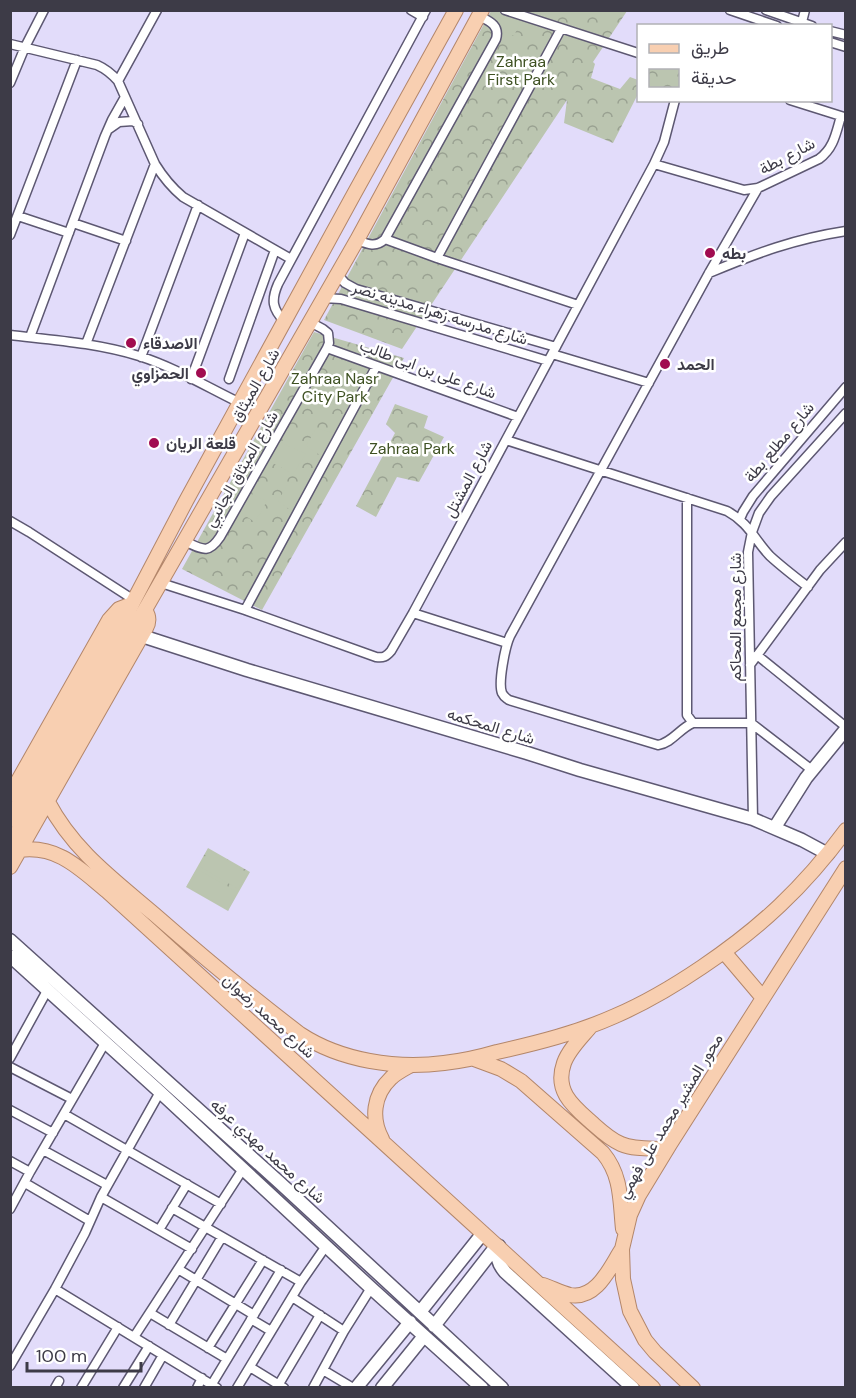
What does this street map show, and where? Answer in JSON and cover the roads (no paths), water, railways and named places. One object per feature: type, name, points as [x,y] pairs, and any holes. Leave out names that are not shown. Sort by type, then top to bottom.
[{"type":"main road","name":"شارع الميثاق","points":[[137,605],[159,551],[456,10]]},
{"type":"main road","name":"شارع الميثاق","points":[[10,795],[109,620],[119,609],[137,605],[161,583],[357,240],[480,13]]},
{"type":"main road","points":[[386,138],[394,147],[406,148]]},
{"type":"main road","points":[[369,166],[382,168],[390,177]]},
{"type":"main road","name":"شارع الميثاق","points":[[10,867],[15,848],[48,802],[142,636],[148,623],[147,613],[137,605]]},
{"type":"main road","points":[[10,820],[137,605]]},
{"type":"main road","points":[[15,848],[137,605]]},
{"type":"main road","name":"شارع محمد رضوان","points":[[48,802],[69,836],[98,866],[206,959],[306,1038],[324,1047],[381,1063],[411,1065],[472,1058]]},
{"type":"main road","points":[[472,1058],[591,1026],[674,986],[724,952],[769,917],[803,883],[846,830]]},
{"type":"main road","points":[[56,854],[59,843],[69,836]]},
{"type":"main road","name":"شارع محمد رضوان","points":[[15,848],[39,849],[56,854],[78,867],[483,1233]]},
{"type":"main road","name":"محور المشير محمد على فهمي","points":[[693,1388],[655,1352],[637,1326],[623,1279],[623,1244],[630,1215],[639,1195],[667,1149],[845,870]]},
{"type":"main road","points":[[724,952],[763,998]]},
{"type":"main road","points":[[591,1026],[564,1062],[562,1079],[566,1096],[571,1104],[609,1138],[631,1148],[667,1149]]},
{"type":"main road","points":[[472,1058],[501,1069],[521,1081],[603,1153],[617,1175],[623,1244],[599,1284],[593,1290],[578,1296],[538,1284]]},
{"type":"main road","points":[[383,1142],[375,1120],[378,1096],[392,1077],[411,1065]]},
{"type":"main road","points":[[483,1233],[653,1388]]},
{"type":"street","points":[[10,83],[25,46],[44,10]]},
{"type":"street","points":[[118,81],[157,10]]},
{"type":"street","points":[[285,322],[278,314],[274,304],[274,294],[425,14],[411,10]]},
{"type":"street","points":[[505,10],[637,52]]},
{"type":"street","points":[[730,10],[771,24]]},
{"type":"street","points":[[766,10],[801,24],[806,10]]},
{"type":"street","points":[[357,240],[376,245],[385,239],[496,39],[495,25],[480,13]]},
{"type":"street","points":[[436,258],[561,29]]},
{"type":"street","points":[[10,44],[105,68],[118,81],[155,164],[170,186],[183,197],[291,259]]},
{"type":"street","points":[[10,235],[77,60]]},
{"type":"street","points":[[30,337],[107,132],[125,97]]},
{"type":"street","name":"شارع المشتل","points":[[161,583],[245,609],[376,657],[387,656],[413,613],[654,164],[664,142],[674,102]]},
{"type":"street","points":[[796,102],[843,117]]},
{"type":"street","name":"شارع بطة","points":[[654,164],[744,190],[758,188],[825,154],[834,141],[843,117]]},
{"type":"street","points":[[107,132],[119,122],[133,121],[138,124]]},
{"type":"street","points":[[86,344],[155,164]]},
{"type":"street","points":[[758,188],[709,273],[507,643],[501,686],[503,695],[509,700],[658,745],[664,744],[693,723],[750,723],[812,770]]},
{"type":"street","points":[[141,357],[198,205]]},
{"type":"street","points":[[15,217],[69,233]]},
{"type":"street","points":[[73,223],[126,241]]},
{"type":"street","points":[[709,273],[781,244],[846,231]]},
{"type":"street","points":[[191,379],[245,233]]},
{"type":"street","points":[[385,239],[578,305]]},
{"type":"street","points":[[229,379],[275,250]]},
{"type":"street","name":"شارع مدرسه زهراء مدينه نصر","points":[[337,274],[345,284],[357,289],[552,354]]},
{"type":"street","name":"شارع مدرسه زهراء مدينه نصر","points":[[323,298],[350,301],[552,354]]},
{"type":"street","points":[[310,322],[328,333],[327,348]]},
{"type":"street","points":[[10,335],[123,351],[176,371],[240,403]]},
{"type":"street","name":"شارع على بن ابى طالب","points":[[327,348],[518,417]]},
{"type":"street","name":"شارع الميثاق الجانبي","points":[[184,541],[202,550],[210,549],[216,543],[327,348]]},
{"type":"street","points":[[552,354],[649,383]]},
{"type":"street","points":[[245,609],[376,366]]},
{"type":"street","name":"شارع مطلع بطة","points":[[740,519],[753,496],[846,387]]},
{"type":"street","name":"شارع مجمع المحاكم","points":[[753,819],[748,552],[752,531],[759,513],[771,496],[846,414]]},
{"type":"street","points":[[506,440],[727,511],[740,519],[770,555],[808,587]]},
{"type":"street","points":[[687,498],[687,715],[693,723]]},
{"type":"street","points":[[10,521],[137,605]]},
{"type":"street","points":[[750,665],[788,612],[846,542]]},
{"type":"street","points":[[413,613],[507,643]]},
{"type":"street","name":"شارع المحكمه","points":[[142,636],[246,670],[527,753],[580,771],[753,819],[775,827],[828,854]]},
{"type":"street","points":[[757,656],[846,728],[799,787],[775,827]]},
{"type":"street","name":"شارع محمد مهدي عرفه","points":[[10,940],[502,1388]]},
{"type":"street","name":"شارع محمد مهدي عرفه","points":[[10,956],[482,1388]]},
{"type":"street","points":[[10,1058],[48,989]]},
{"type":"street","points":[[10,1209],[105,1043]]},
{"type":"street","points":[[10,1067],[72,1099]]},
{"type":"street","points":[[12,1362],[55,1289],[107,1185],[160,1092]]},
{"type":"street","points":[[10,1110],[53,1133]]},
{"type":"street","points":[[63,1114],[221,1204]]},
{"type":"street","points":[[43,1150],[107,1185]]},
{"type":"street","points":[[10,1161],[30,1172]]},
{"type":"street","points":[[134,1337],[243,1170]]},
{"type":"street","points":[[25,1183],[90,1221]]},
{"type":"street","points":[[159,1230],[187,1184]]},
{"type":"street","points":[[101,1197],[192,1249]]},
{"type":"street","points":[[172,1208],[301,1282]]},
{"type":"street","points":[[420,1312],[483,1233]]},
{"type":"street","points":[[169,1325],[222,1237]]},
{"type":"street","points":[[237,1388],[326,1245]]},
{"type":"street","points":[[434,1326],[498,1246]]},
{"type":"street","points":[[498,1246],[497,1256],[505,1272],[633,1388]]},
{"type":"street","points":[[208,1348],[263,1260]]},
{"type":"street","points":[[357,1274],[366,1273],[370,1266]]},
{"type":"street","points":[[178,1269],[236,1304],[271,1331]]},
{"type":"street","points":[[55,1289],[215,1386],[227,1359],[280,1270]]},
{"type":"street","points":[[313,1388],[371,1288],[376,1281],[385,1280]]},
{"type":"street","points":[[292,1297],[344,1331]]},
{"type":"street","points":[[150,1314],[227,1359]]},
{"type":"street","points":[[250,1367],[281,1386],[320,1315]]},
{"type":"street","points":[[322,1370],[355,1388],[410,1322]]},
{"type":"street","points":[[81,1388],[118,1327]]},
{"type":"street","points":[[381,1388],[424,1336]]},
{"type":"street","points":[[123,1388],[149,1346]]},
{"type":"street","points":[[144,1388],[163,1355]]},
{"type":"street","points":[[197,1388],[202,1378]]},
{"type":"place","name":"بطه","points":[[710,253]]},
{"type":"place","name":"الاصدقاء","points":[[131,343]]},
{"type":"place","name":"الحمد","points":[[665,364]]},
{"type":"place","name":"الحمزاوي","points":[[201,373]]},
{"type":"place","name":"قلعة الريان","points":[[154,443]]},
{"type":"park label","name":"Zahraa First Park","points":[[521,70]]},
{"type":"park label","name":"Zahraa Nasr City Park","points":[[335,387]]},
{"type":"park label","name":"Zahraa Park","points":[[412,448]]}]
